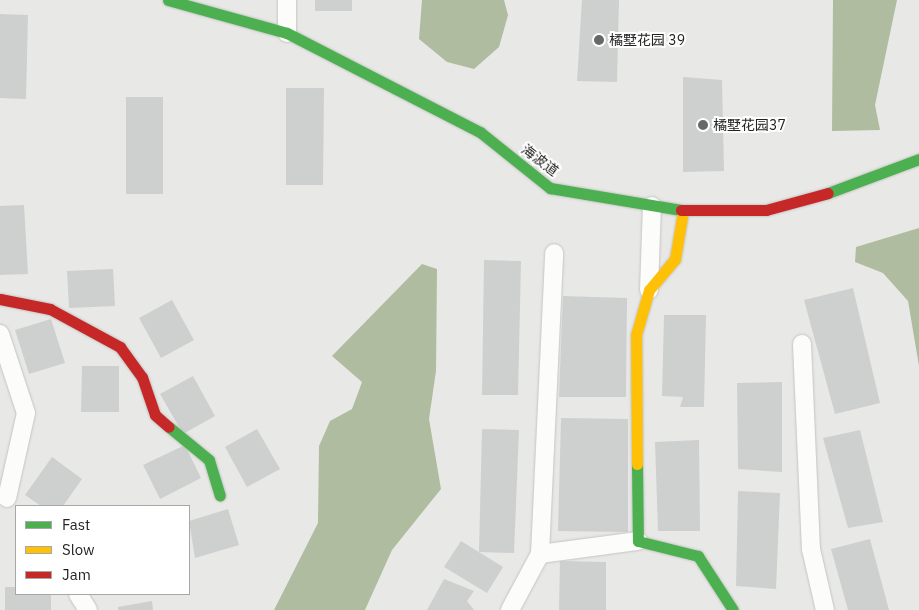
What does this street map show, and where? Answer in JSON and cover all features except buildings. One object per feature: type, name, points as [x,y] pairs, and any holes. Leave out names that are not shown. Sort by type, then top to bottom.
[{"type":"street","name":"海波道","points":[[168,0],[287,33],[480,132],[550,188],[683,211],[766,210],[822,195],[919,159]]},
{"type":"street","points":[[287,0],[287,33]]},
{"type":"street","points":[[638,541],[636,335],[649,290],[652,206]]},
{"type":"street","points":[[649,290],[675,259],[683,211]]},
{"type":"street","points":[[510,610],[540,554],[554,253]]},
{"type":"street","points":[[0,299],[50,309],[120,347],[142,377],[155,415],[209,460],[220,494]]},
{"type":"street","points":[[0,334],[26,413],[8,502]]},
{"type":"street","points":[[802,344],[811,549],[825,610],[821,610]]},
{"type":"street","points":[[540,554],[638,541],[698,556],[732,610]]},
{"type":"street","points":[[79,595],[88,610]]},
{"type":"shaded area","points":[[422,0],[504,0],[508,15],[499,47],[474,69],[447,62],[419,39]]},
{"type":"shaded area","points":[[833,0],[897,0],[875,105],[880,130],[832,131]]},
{"type":"shaded area","points":[[919,228],[919,366],[908,301],[883,273],[855,262],[856,247]]},
{"type":"shaded area","points":[[422,264],[437,269],[436,371],[429,419],[441,489],[392,550],[365,610],[274,610],[318,523],[319,446],[330,421],[352,409],[362,382],[332,356]]},
{"type":"traffic: fast","points":[[168,0],[287,33],[480,132],[550,188],[681,210]]},
{"type":"traffic: fast","points":[[828,193],[919,159]]},
{"type":"traffic: fast","points":[[169,427],[209,460],[220,495]]},
{"type":"traffic: fast","points":[[637,464],[638,541],[698,556],[733,610]]},
{"type":"traffic: slow","points":[[637,464],[636,335],[649,290],[675,259],[683,211]]},
{"type":"traffic: jam","points":[[681,210],[766,210],[828,193]]},
{"type":"traffic: jam","points":[[0,299],[50,309],[120,347],[142,377],[155,415],[169,427]]},
{"type":"place","name":"橘墅花园 39","points":[[599,40]]},
{"type":"place","name":"橘墅花园37","points":[[703,125]]}]
